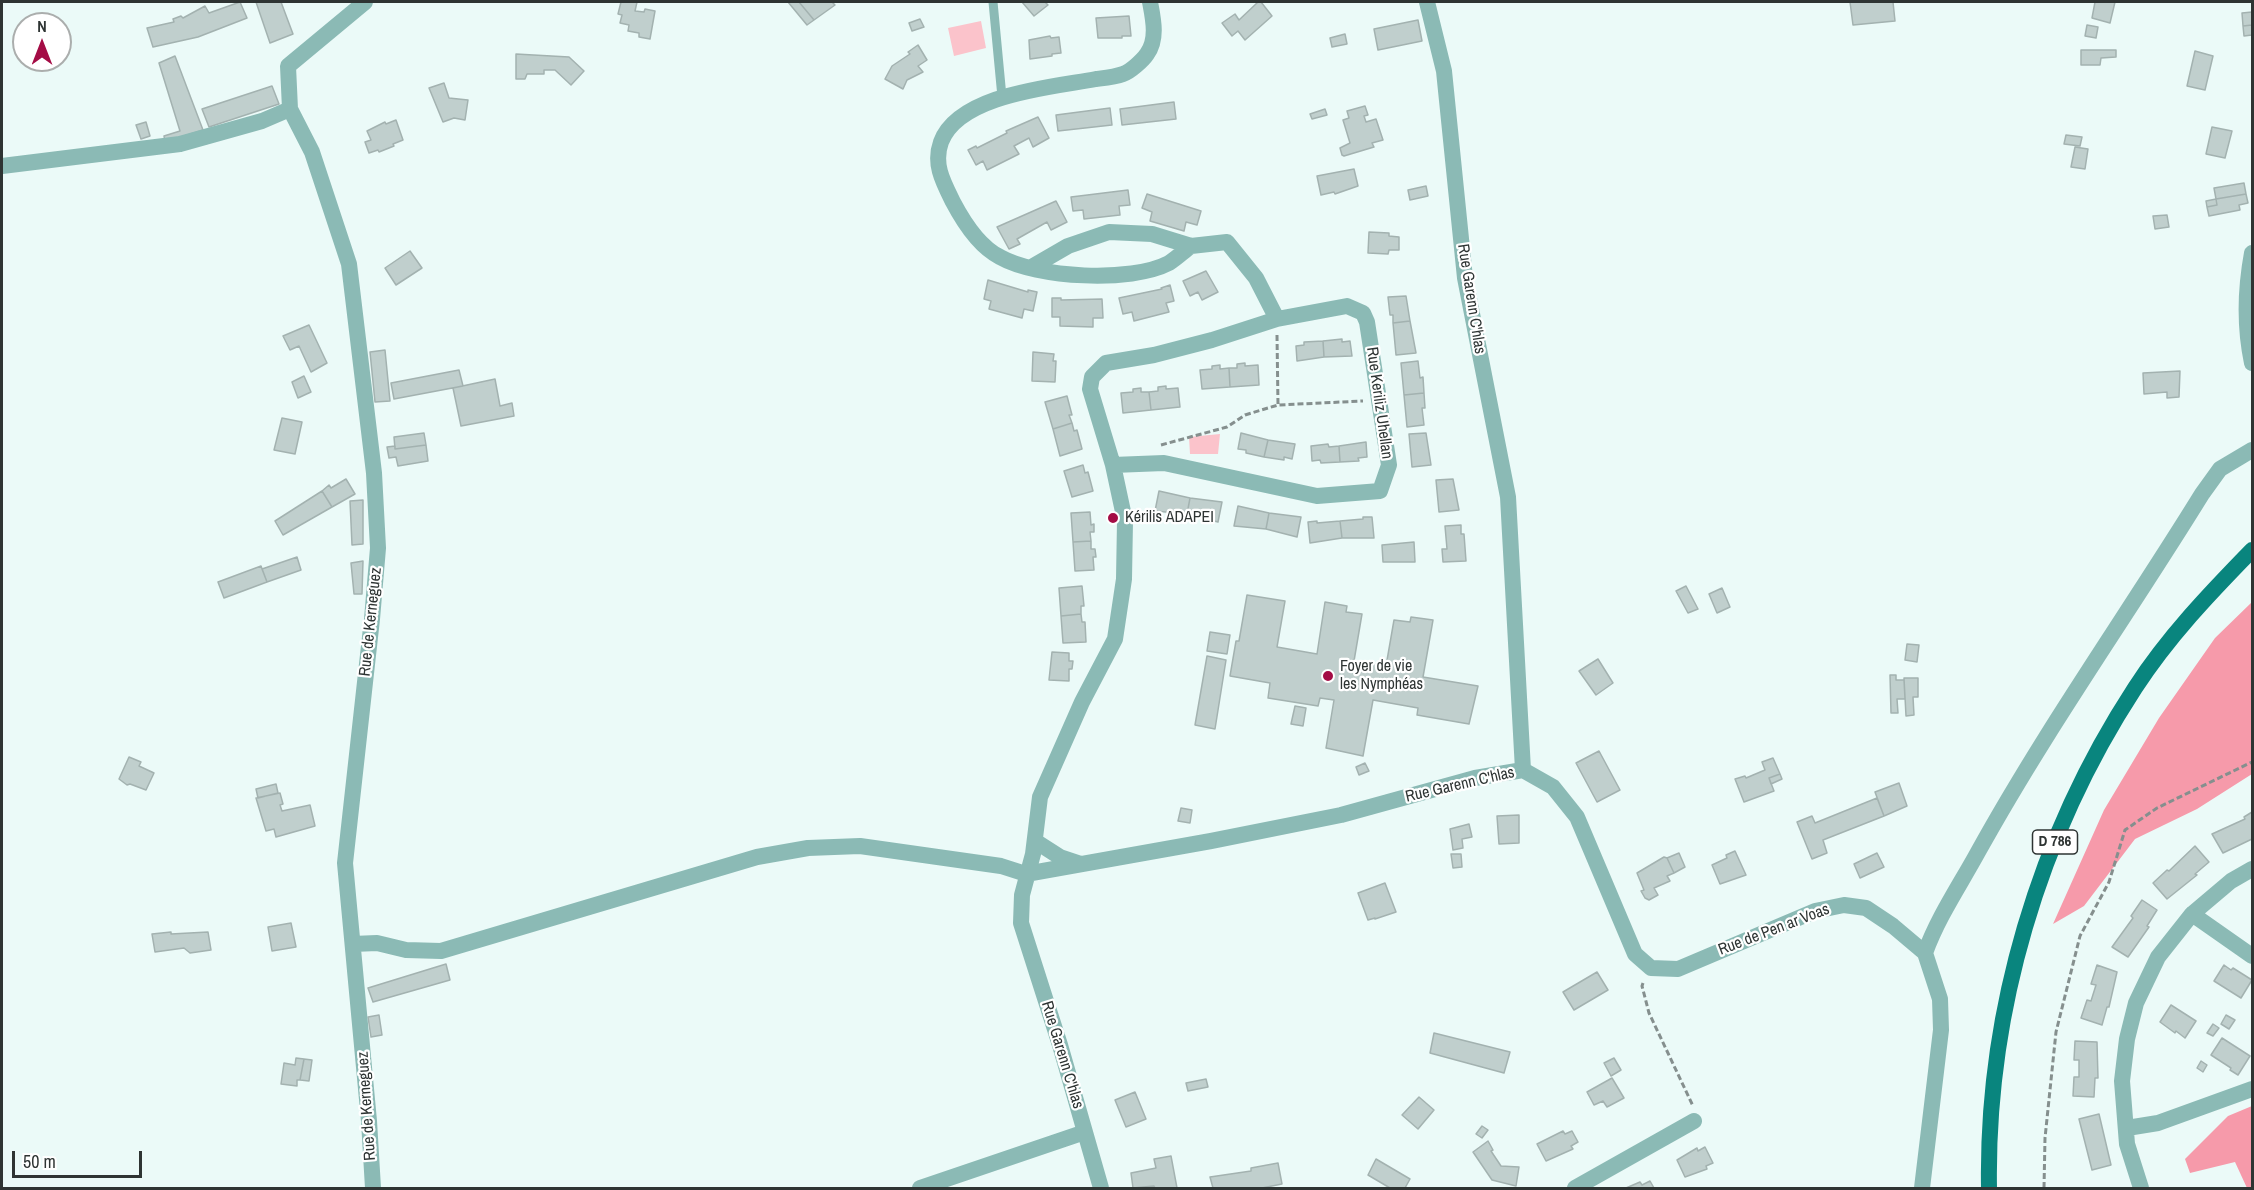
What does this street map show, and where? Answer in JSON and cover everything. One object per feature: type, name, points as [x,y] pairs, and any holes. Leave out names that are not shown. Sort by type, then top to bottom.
[{"type":"main road","name":"D 786","points":[[1989,1188],[1995,1080],[2006,1007],[2026,921],[2055,842],[2087,769],[2135,687],[2195,610],[2253,550]]},
{"type":"street","name":"Rue de Kerneguez","points":[[365,2],[288,66],[290,109],[312,152],[349,264],[374,473],[378,548],[345,863],[373,1188]]},
{"type":"street","points":[[1150,2],[1155,29],[1148,54],[1124,74],[1002,97],[970,112],[947,130],[941,143],[938,163],[942,180],[968,226],[998,256],[1029,268],[1099,275],[1136,272],[1169,263],[1191,246]]},
{"type":"street","name":"Rue Garenn C'hlas","points":[[1101,1188],[1060,1045],[1021,923],[1022,895],[1026,874],[1341,815],[1475,778],[1522,770],[1508,497],[1465,278],[1444,71],[1427,2]]},
{"type":"street","points":[[2,166],[180,144],[262,121],[290,109]]},
{"type":"street","points":[[1029,268],[1068,246],[1109,232],[1152,234],[1191,246],[1227,242],[1256,278],[1277,319]]},
{"type":"street","points":[[2253,253],[2246,288],[2248,344],[2253,363]]},
{"type":"street","name":"Rue Keriliz Uhellan","points":[[1026,874],[1035,841],[1040,797],[1082,702],[1115,639],[1124,579],[1125,521],[1113,465],[1090,389],[1092,377],[1106,363],[1154,355],[1212,340],[1277,319],[1347,306],[1363,314],[1367,322],[1389,465],[1380,491],[1317,496],[1164,463],[1113,465]]},
{"type":"street","points":[[1922,1188],[1941,1030],[1940,999],[1925,953],[1931,936],[2010,793],[2202,494],[2220,469],[2253,450]]},
{"type":"street","points":[[1522,770],[1553,787],[1577,817],[1635,954],[1651,968]]},
{"type":"street","points":[[1035,841],[1060,857],[1082,864]]},
{"type":"street","points":[[353,944],[377,943],[406,950],[441,951],[757,857],[808,848],[860,846],[1001,866],[1026,874]]},
{"type":"street","points":[[2141,1188],[2127,1144],[2122,1081],[2127,1039],[2136,1003],[2158,957],[2192,914],[2231,881],[2253,869]]},
{"type":"street","name":"Rue de Pen ar Voas","points":[[1651,968],[1678,969],[1815,911],[1844,905],[1866,908],[1925,953]]},
{"type":"street","points":[[2192,914],[2253,956]]},
{"type":"street","points":[[2127,1128],[2158,1123],[2253,1089]]},
{"type":"street","points":[[1575,1188],[1694,1121]]},
{"type":"street","points":[[921,1188],[1085,1132]]},
{"type":"lane","points":[[993,2],[1002,97]]},
{"type":"path","points":[[1277,319],[1278,405]]},
{"type":"path","points":[[1144,464],[1144,449],[1227,427],[1245,416],[1278,405],[1380,401]]},
{"type":"path","points":[[2044,1188],[2044,1138],[2056,1032],[2080,936],[2109,882],[2125,830],[2157,808],[2253,762]]},
{"type":"path","points":[[1651,968],[1642,986],[1647,1004],[1696,1112],[1694,1121]]},
{"type":"shaded area","points":[[981,21],[986,48],[954,56],[948,28]]},
{"type":"shaded area","points":[[1220,434],[1218,454],[1190,454],[1189,437]]},
{"type":"shaded area","points":[[2252,602],[2252,774],[2197,809],[2135,839],[2084,906],[2053,924],[2104,810],[2159,718],[2215,638]]},
{"type":"shaded area","points":[[2252,1106],[2252,1188],[2247,1188],[2235,1162],[2190,1173],[2185,1159],[2228,1116]]},
{"type":"building","points":[[240,2],[247,18],[198,37],[153,47],[147,28],[174,22],[173,19],[181,16],[183,18],[205,6],[209,13]]},
{"type":"building","points":[[256,2],[281,2],[293,34],[270,43]]},
{"type":"building","points":[[621,2],[637,2],[635,11],[644,12],[645,9],[655,11],[650,39],[639,37],[639,33],[628,31],[629,25],[620,23],[622,15],[618,14]]},
{"type":"building","points":[[788,2],[799,2],[814,20],[807,25]]},
{"type":"building","points":[[799,2],[832,2],[835,5],[814,20]]},
{"type":"building","points":[[1022,2],[1045,2],[1048,5],[1034,16]]},
{"type":"building","points":[[1258,2],[1261,2],[1272,16],[1245,40],[1238,31],[1232,36],[1222,23],[1235,14],[1239,20]]},
{"type":"building","points":[[1850,2],[1893,2],[1895,21],[1853,25]]},
{"type":"building","points":[[2095,2],[2115,2],[2110,23],[2092,18]]},
{"type":"building","points":[[2252,12],[2252,25],[2243,26],[2242,13]]},
{"type":"building","points":[[1129,16],[1131,36],[1098,38],[1096,18]]},
{"type":"building","points":[[920,19],[924,27],[912,31],[909,23]]},
{"type":"building","points":[[1418,20],[1422,41],[1378,50],[1374,29]]},
{"type":"building","points":[[2087,25],[2098,27],[2096,38],[2085,36]]},
{"type":"building","points":[[2252,25],[2252,35],[2244,36],[2243,26]]},
{"type":"building","points":[[1345,34],[1347,44],[1332,47],[1330,38]]},
{"type":"building","points":[[1050,36],[1051,38],[1059,37],[1061,53],[1030,59],[1029,40]]},
{"type":"building","points":[[918,45],[927,60],[918,66],[923,72],[907,80],[903,89],[885,79],[892,66],[910,54],[908,52]]},
{"type":"building","points":[[2081,50],[2116,50],[2116,57],[2101,58],[2100,65],[2081,65]]},
{"type":"building","points":[[2195,51],[2213,56],[2205,90],[2187,86]]},
{"type":"building","points":[[516,54],[569,57],[584,71],[571,85],[555,70],[544,70],[544,74],[527,74],[525,79],[516,79]]},
{"type":"building","points":[[175,56],[203,130],[165,142],[164,136],[180,131],[159,63]]},
{"type":"building","points":[[444,83],[449,98],[468,100],[465,120],[454,118],[443,122],[429,88]]},
{"type":"building","points":[[272,86],[279,104],[209,127],[202,109]]},
{"type":"building","points":[[1174,102],[1176,119],[1122,125],[1120,109]]},
{"type":"building","points":[[1365,106],[1368,115],[1364,116],[1366,122],[1376,119],[1383,140],[1372,143],[1374,147],[1344,156],[1340,148],[1350,143],[1343,120],[1349,118],[1347,111]]},
{"type":"building","points":[[1110,108],[1112,125],[1058,131],[1056,115]]},
{"type":"building","points":[[1325,109],[1327,115],[1312,119],[1310,114]]},
{"type":"building","points":[[1038,117],[1049,138],[1033,147],[1029,138],[1014,146],[1019,154],[987,170],[983,161],[976,165],[968,150],[976,146],[977,148],[1007,133],[1006,131]]},
{"type":"building","points":[[396,120],[403,140],[379,152],[378,150],[369,153],[365,142],[371,140],[367,131],[385,122],[386,124]]},
{"type":"building","points":[[146,122],[150,136],[141,139],[136,125]]},
{"type":"building","points":[[2212,127],[2232,131],[2225,158],[2206,154]]},
{"type":"building","points":[[2066,135],[2082,137],[2080,146],[2064,144]]},
{"type":"building","points":[[2075,147],[2088,149],[2085,169],[2071,167]]},
{"type":"building","points":[[1354,169],[1358,186],[1335,194],[1334,192],[1321,195],[1317,176]]},
{"type":"building","points":[[2244,183],[2246,194],[2216,199],[2214,188]]},
{"type":"building","points":[[1426,186],[1428,196],[1410,200],[1408,190]]},
{"type":"building","points":[[1128,190],[1130,205],[1119,206],[1120,215],[1084,219],[1083,210],[1073,211],[1071,197]]},
{"type":"building","points":[[1147,194],[1201,211],[1197,225],[1186,222],[1184,231],[1150,221],[1152,212],[1142,208]]},
{"type":"building","points":[[2246,194],[2248,203],[2239,205],[2240,210],[2209,216],[2207,207],[2217,205],[2216,199]]},
{"type":"building","points":[[2216,199],[2217,205],[2207,207],[2206,201]]},
{"type":"building","points":[[1056,201],[1067,222],[1051,230],[1047,222],[1017,239],[1020,244],[1009,249],[997,227]]},
{"type":"building","points":[[2167,215],[2169,227],[2155,229],[2153,216]]},
{"type":"building","points":[[1369,232],[1389,233],[1389,236],[1399,237],[1399,250],[1389,250],[1388,254],[1368,253]]},
{"type":"building","points":[[410,251],[422,268],[396,285],[385,268]]},
{"type":"building","points":[[1206,271],[1218,292],[1202,300],[1198,292],[1190,296],[1183,281]]},
{"type":"building","points":[[988,280],[1028,292],[1028,290],[1037,292],[1033,311],[1024,309],[1022,318],[989,309],[991,301],[984,299]]},
{"type":"building","points":[[1170,285],[1174,301],[1166,303],[1169,312],[1134,321],[1132,312],[1123,314],[1119,298],[1162,289]]},
{"type":"building","points":[[1406,296],[1410,321],[1393,323],[1388,297]]},
{"type":"building","points":[[1052,298],[1061,298],[1061,300],[1102,299],[1103,318],[1093,318],[1093,327],[1060,326],[1060,317],[1052,317]]},
{"type":"building","points":[[1410,321],[1416,353],[1396,355],[1393,323]]},
{"type":"building","points":[[309,325],[327,363],[311,372],[299,346],[290,350],[283,336]]},
{"type":"building","points":[[1342,339],[1342,342],[1350,341],[1352,356],[1324,357],[1323,341]]},
{"type":"building","points":[[1323,341],[1324,357],[1297,361],[1296,346],[1304,345],[1304,342]]},
{"type":"building","points":[[385,350],[390,401],[375,402],[370,352]]},
{"type":"building","points":[[1033,352],[1054,354],[1055,382],[1032,381]]},
{"type":"building","points":[[1418,361],[1420,378],[1423,377],[1424,393],[1404,395],[1401,363]]},
{"type":"building","points":[[1245,363],[1245,366],[1258,365],[1259,385],[1230,387],[1229,368],[1237,368],[1237,364]]},
{"type":"building","points":[[1220,365],[1220,369],[1229,368],[1230,387],[1202,389],[1200,370],[1212,369],[1212,366]]},
{"type":"building","points":[[459,370],[463,386],[394,399],[391,383]]},
{"type":"building","points":[[2180,371],[2179,397],[2167,398],[2167,392],[2144,394],[2143,373]]},
{"type":"building","points":[[304,376],[311,392],[298,398],[292,382]]},
{"type":"building","points":[[495,379],[500,406],[512,403],[514,416],[461,426],[453,388]]},
{"type":"building","points":[[1166,386],[1166,389],[1178,388],[1180,407],[1151,410],[1149,392],[1158,391],[1158,387]]},
{"type":"building","points":[[1141,388],[1141,392],[1149,392],[1151,410],[1123,413],[1121,393],[1133,392],[1133,389]]},
{"type":"building","points":[[1424,393],[1425,408],[1422,408],[1424,425],[1407,427],[1404,395]]},
{"type":"building","points":[[1067,396],[1072,423],[1053,429],[1045,402]]},
{"type":"building","points":[[282,418],[302,422],[295,454],[274,450]]},
{"type":"building","points":[[1072,423],[1074,431],[1077,430],[1082,449],[1060,456],[1053,429]]},
{"type":"building","points":[[424,433],[426,445],[395,449],[394,437]]},
{"type":"building","points":[[1241,433],[1268,440],[1264,457],[1238,449]]},
{"type":"building","points":[[1426,433],[1431,465],[1412,467],[1409,434]]},
{"type":"building","points":[[1268,440],[1295,444],[1292,459],[1264,457]]},
{"type":"building","points":[[1366,442],[1367,457],[1358,458],[1359,461],[1340,462],[1339,446]]},
{"type":"building","points":[[1328,444],[1329,447],[1339,446],[1340,462],[1312,461],[1311,446]]},
{"type":"building","points":[[426,445],[428,461],[398,466],[396,457],[389,458],[387,447],[395,446],[395,449]]},
{"type":"building","points":[[1083,465],[1085,473],[1088,472],[1093,491],[1072,497],[1064,471]]},
{"type":"building","points":[[346,479],[355,494],[332,507],[322,491],[329,485],[331,488]]},
{"type":"building","points":[[1453,479],[1459,510],[1439,512],[1436,480]]},
{"type":"building","points":[[322,491],[332,507],[283,535],[275,521]]},
{"type":"building","points":[[1159,491],[1190,498],[1187,514],[1155,511]]},
{"type":"building","points":[[1190,498],[1222,502],[1218,522],[1187,514]]},
{"type":"building","points":[[363,500],[363,544],[352,545],[350,501]]},
{"type":"building","points":[[1238,506],[1269,513],[1266,529],[1234,526]]},
{"type":"building","points":[[1090,512],[1091,525],[1094,524],[1094,532],[1090,532],[1091,541],[1073,542],[1071,513]]},
{"type":"building","points":[[1269,513],[1301,517],[1297,537],[1266,529]]},
{"type":"building","points":[[1363,517],[1372,517],[1374,538],[1342,538],[1340,521],[1363,519]]},
{"type":"building","points":[[1317,521],[1317,523],[1340,521],[1342,538],[1310,543],[1308,522]]},
{"type":"building","points":[[1461,525],[1466,561],[1443,562],[1442,549],[1447,549],[1445,526]]},
{"type":"building","points":[[1091,541],[1091,549],[1095,549],[1096,557],[1093,557],[1094,570],[1075,571],[1073,542]]},
{"type":"building","points":[[1414,542],[1415,562],[1383,562],[1382,545]]},
{"type":"building","points":[[297,557],[301,570],[267,582],[262,569]]},
{"type":"building","points":[[363,561],[362,594],[354,594],[351,563]]},
{"type":"building","points":[[261,566],[267,582],[224,598],[218,582]]},
{"type":"building","points":[[1082,586],[1084,606],[1081,606],[1081,614],[1061,616],[1059,588]]},
{"type":"building","points":[[1686,586],[1698,609],[1688,613],[1676,591]]},
{"type":"building","points":[[1722,588],[1730,607],[1717,613],[1709,594]]},
{"type":"building","name":"Foyer de vie les Nymphéas","points":[[1247,595],[1285,601],[1277,647],[1317,654],[1325,602],[1347,606],[1346,612],[1362,614],[1354,661],[1386,666],[1394,620],[1410,622],[1411,617],[1433,620],[1423,677],[1478,686],[1469,724],[1417,715],[1418,708],[1373,700],[1363,756],[1326,748],[1334,700],[1320,698],[1318,706],[1268,698],[1270,683],[1230,676]]},
{"type":"building","points":[[1081,614],[1082,622],[1085,622],[1086,642],[1063,643],[1061,616]]},
{"type":"building","points":[[1210,632],[1230,635],[1227,654],[1207,651]]},
{"type":"building","points":[[1907,644],[1919,645],[1917,662],[1905,660]]},
{"type":"building","points":[[1052,652],[1069,653],[1069,661],[1073,661],[1072,669],[1069,669],[1069,681],[1049,680]]},
{"type":"building","points":[[1207,656],[1226,660],[1215,729],[1195,725]]},
{"type":"building","points":[[1598,659],[1613,683],[1596,695],[1579,671]]},
{"type":"building","points":[[1890,675],[1896,675],[1896,680],[1904,680],[1905,699],[1897,699],[1898,713],[1891,713]]},
{"type":"building","points":[[1904,678],[1918,678],[1918,697],[1913,697],[1914,715],[1906,716]]},
{"type":"building","points":[[1295,706],[1306,708],[1303,726],[1291,724]]},
{"type":"building","points":[[1599,751],[1620,790],[1597,802],[1576,763]]},
{"type":"building","points":[[129,757],[141,762],[139,766],[154,773],[146,790],[127,785],[119,779]]},
{"type":"building","points":[[1773,758],[1780,774],[1769,778],[1774,791],[1744,802],[1735,779],[1745,776],[1746,778],[1765,770],[1762,762]]},
{"type":"building","points":[[1365,763],[1369,771],[1359,775],[1356,767]]},
{"type":"building","points":[[1780,774],[1782,779],[1771,784],[1769,778]]},
{"type":"building","points":[[1899,783],[1907,806],[1884,816],[1875,792]]},
{"type":"building","points":[[276,784],[278,793],[258,798],[256,789]]},
{"type":"building","points":[[280,793],[282,811],[310,805],[315,826],[276,837],[274,829],[266,831],[256,798]]},
{"type":"building","points":[[1877,798],[1884,816],[1823,840],[1827,853],[1812,859],[1797,822],[1812,816],[1815,823]]},
{"type":"building","points":[[1181,808],[1192,810],[1190,823],[1178,821]]},
{"type":"building","points":[[2252,812],[2252,839],[2223,853],[2212,834],[2245,819],[2244,817]]},
{"type":"building","points":[[1519,815],[1519,843],[1499,844],[1497,816]]},
{"type":"building","points":[[1469,824],[1472,837],[1462,839],[1463,848],[1453,850],[1450,829]]},
{"type":"building","points":[[2195,846],[2209,862],[2195,874],[2197,875],[2167,899],[2153,883]]},
{"type":"building","points":[[1735,851],[1746,875],[1720,884],[1712,865],[1727,858],[1726,855]]},
{"type":"building","points":[[1679,853],[1685,867],[1674,873],[1667,858]]},
{"type":"building","points":[[1877,853],[1884,867],[1860,878],[1854,864]]},
{"type":"building","points":[[1451,854],[1461,854],[1462,867],[1453,868]]},
{"type":"building","points":[[1664,857],[1667,858],[1674,873],[1667,876],[1670,881],[1654,888],[1658,895],[1649,900],[1641,891],[1644,890],[1637,873]]},
{"type":"building","points":[[1385,883],[1396,912],[1368,920],[1358,893]]},
{"type":"building","points":[[2142,900],[2157,910],[2147,926],[2149,927],[2128,957],[2112,947],[2133,918],[2131,916]]},
{"type":"building","points":[[291,923],[296,947],[272,951],[268,927]]},
{"type":"building","points":[[171,932],[171,934],[208,932],[211,950],[190,953],[184,948],[155,952],[152,934]]},
{"type":"building","points":[[446,964],[450,980],[373,1002],[368,988]]},
{"type":"building","points":[[2097,965],[2117,972],[2109,1007],[2107,1007],[2102,1025],[2081,1018],[2087,1000],[2091,1001],[2096,985],[2091,984]]},
{"type":"building","points":[[2224,965],[2252,980],[2241,998],[2214,981]]},
{"type":"building","points":[[1597,972],[1608,990],[1574,1010],[1563,992]]},
{"type":"building","points":[[2171,1005],[2196,1021],[2185,1038],[2160,1022]]},
{"type":"building","points":[[379,1015],[382,1035],[371,1037],[368,1017]]},
{"type":"building","points":[[2226,1015],[2235,1020],[2229,1029],[2221,1024]]},
{"type":"building","points":[[2213,1024],[2219,1028],[2213,1036],[2207,1033]]},
{"type":"building","points":[[1434,1033],[1510,1052],[1504,1073],[1430,1053]]},
{"type":"building","points":[[2222,1038],[2250,1056],[2238,1075],[2211,1055]]},
{"type":"building","points":[[2075,1041],[2097,1042],[2098,1078],[2095,1078],[2094,1097],[2073,1096],[2074,1077],[2079,1077],[2079,1060],[2074,1060]]},
{"type":"building","points":[[296,1058],[304,1059],[297,1086],[281,1084],[284,1063],[295,1065]]},
{"type":"building","points":[[1614,1058],[1621,1070],[1611,1076],[1604,1063]]},
{"type":"building","points":[[304,1059],[312,1060],[309,1081],[300,1080]]},
{"type":"building","points":[[2201,1061],[2207,1065],[2203,1072],[2197,1068]]},
{"type":"building","points":[[1612,1078],[1624,1098],[1607,1107],[1603,1101],[1594,1105],[1587,1092]]},
{"type":"building","points":[[1206,1079],[1208,1087],[1188,1091],[1186,1083]]},
{"type":"building","points":[[1135,1092],[1146,1119],[1126,1127],[1115,1100]]},
{"type":"building","points":[[1419,1097],[1434,1110],[1418,1129],[1402,1115]]},
{"type":"building","points":[[2099,1114],[2111,1165],[2092,1170],[2079,1119]]},
{"type":"building","points":[[1482,1126],[1488,1130],[1482,1138],[1476,1134]]},
{"type":"building","points":[[1563,1131],[1565,1134],[1572,1131],[1578,1142],[1571,1146],[1573,1149],[1546,1161],[1537,1144]]},
{"type":"building","points":[[1488,1141],[1493,1150],[1491,1151],[1501,1166],[1519,1167],[1516,1186],[1492,1180],[1473,1152]]},
{"type":"building","points":[[1705,1147],[1713,1163],[1706,1166],[1707,1169],[1685,1177],[1677,1160],[1697,1148],[1698,1151]]},
{"type":"building","points":[[1171,1156],[1177,1188],[1155,1188],[1154,1186],[1133,1188],[1131,1173],[1156,1168],[1154,1159]]},
{"type":"building","points":[[1376,1159],[1410,1179],[1405,1188],[1390,1188],[1368,1175]]},
{"type":"building","points":[[1278,1163],[1282,1184],[1262,1188],[1213,1188],[1210,1177],[1251,1171],[1251,1168]]},
{"type":"building","points":[[1650,1181],[1654,1188],[1626,1188],[1640,1182],[1642,1185]]},
{"type":"place","name":"Kérilis ADAPEI","points":[[1113,518]]},
{"type":"place","name":"Foyer de vie les Nymphéas","points":[[1328,676]]}]
